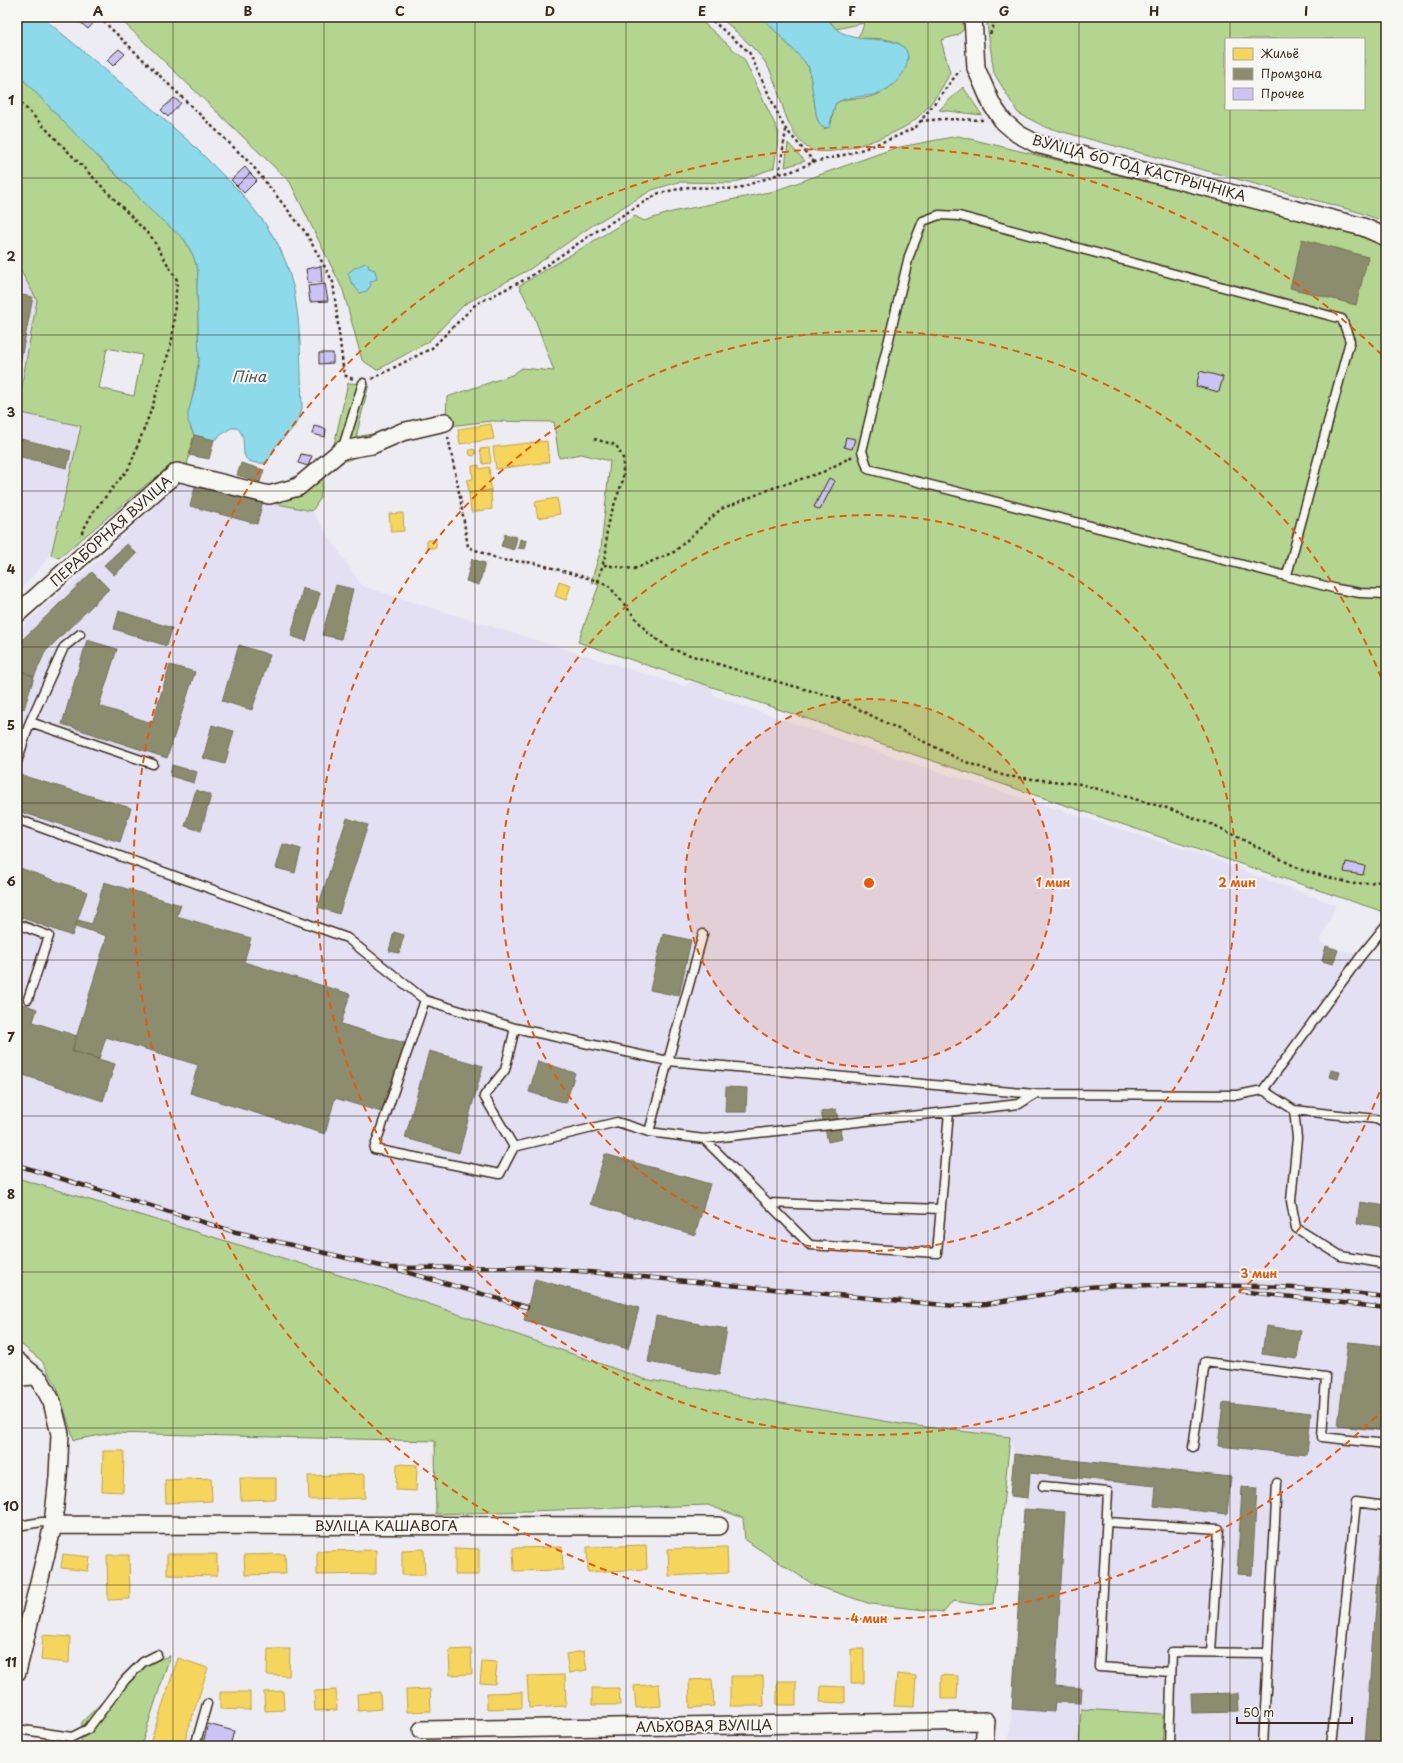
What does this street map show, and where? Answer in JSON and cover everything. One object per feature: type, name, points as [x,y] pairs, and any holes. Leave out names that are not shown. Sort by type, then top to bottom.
[{"type":"street","name":"ВУЛІЦА 60 ГОД КАСТРЫЧНІКА","points":[[973,17],[976,68],[992,105],[1002,121],[1018,134],[1037,144],[1363,227],[1386,237]]},
{"type":"street","points":[[342,450],[372,445],[402,432],[445,422]]},
{"type":"street","name":"ПЕРАБОРНАЯ ВУЛІЦА","points":[[17,614],[177,472],[269,494],[298,487],[342,450]]},
{"type":"street","points":[[17,1361],[40,1380],[52,1402],[60,1434],[58,1477],[53,1525],[19,1648],[17,1672]]},
{"type":"street","name":"ВУЛІЦА КАШАВОГА","points":[[53,1525],[719,1526]]},
{"type":"street","name":"АЛЬХОВАЯ ВУЛІЦА","points":[[422,1730],[986,1721],[984,1746]]},
{"type":"lane","points":[[1287,575],[1350,341],[1342,319],[959,216],[940,215],[923,221],[909,256],[862,451],[868,469],[1337,589],[1360,593],[1386,594]]},
{"type":"lane","points":[[342,450],[364,383]]},
{"type":"lane","points":[[17,762],[30,722],[64,647],[80,634]]},
{"type":"lane","points":[[30,722],[153,764]]},
{"type":"lane","points":[[17,819],[347,938],[425,1000],[515,1028],[668,1061],[1035,1094],[1238,1095],[1263,1090],[1360,956],[1386,925]]},
{"type":"lane","points":[[17,924],[49,936],[28,999]]},
{"type":"lane","points":[[649,1132],[703,934]]},
{"type":"lane","points":[[425,1000],[374,1149],[500,1174],[514,1147],[617,1122],[649,1132],[704,1139],[1019,1104],[1035,1094]]},
{"type":"lane","points":[[514,1147],[484,1096],[505,1070],[515,1028]]},
{"type":"lane","points":[[1263,1090],[1294,1110],[1376,1119],[1386,1124]]},
{"type":"lane","points":[[1294,1110],[1297,1138],[1291,1201],[1296,1228],[1341,1256],[1386,1264]]},
{"type":"lane","points":[[704,1139],[810,1245],[937,1253],[949,1112]]},
{"type":"lane","points":[[768,1203],[941,1209]]},
{"type":"lane","points":[[1192,1447],[1205,1362],[1326,1377],[1322,1437],[1386,1444]]},
{"type":"lane","points":[[17,1382],[40,1380]]},
{"type":"lane","points":[[1263,1746],[1277,1483]]},
{"type":"lane","points":[[1043,1486],[1108,1492],[1099,1667],[1171,1672]]},
{"type":"lane","points":[[1331,1746],[1356,1502],[1386,1506]]},
{"type":"lane","points":[[17,1526],[42,1522],[53,1525]]},
{"type":"lane","points":[[1107,1522],[1219,1529],[1211,1652]]},
{"type":"lane","points":[[1169,1746],[1172,1652],[1268,1653]]},
{"type":"lane","points":[[17,1729],[72,1737],[88,1729],[143,1662],[157,1655]]},
{"type":"lane","points":[[195,1746],[207,1704]]},
{"type":"path","points":[[99,17],[252,165],[306,233],[334,282],[344,375],[364,383],[432,348],[476,304],[528,278],[592,234],[659,193],[689,187],[736,189],[779,174],[790,172],[814,162],[852,153],[893,138],[916,127],[959,70],[976,68]]},
{"type":"path","points":[[708,17],[749,52],[786,130],[814,162]]},
{"type":"path","points":[[17,99],[152,238],[177,280],[172,342],[152,408],[129,468],[92,512],[76,542]]},
{"type":"path","points":[[920,121],[942,119],[1002,121]]},
{"type":"path","points":[[779,174],[786,130]]},
{"type":"path","points":[[445,422],[468,547],[501,560],[535,563],[598,580],[608,586],[649,634],[671,649],[756,676],[834,697],[963,761],[1005,776],[1080,784],[1167,808],[1216,826],[1302,870],[1354,884],[1386,880]]},
{"type":"path","points":[[594,439],[616,445],[623,458],[623,480],[607,525],[606,553],[604,565],[598,580]]},
{"type":"path","points":[[604,565],[634,569],[674,552],[721,509],[774,488],[823,472],[862,451]]},
{"type":"shaded area","points":[[17,264],[37,300],[17,412]]},
{"type":"shaded area","points":[[17,412],[81,426],[51,555],[17,594]]},
{"type":"shaded area","points":[[177,484],[196,484],[263,501],[312,511],[362,586],[684,686],[693,681],[710,686],[715,696],[893,757],[1202,855],[1336,905],[1320,942],[1386,963],[1386,1746],[1009,1746],[1025,1498],[1010,1496],[1014,1454],[1010,1437],[901,1424],[644,1379],[392,1291],[17,1178],[17,630],[88,569]]},
{"type":"green space","points":[[118,17],[697,17],[744,59],[779,133],[774,168],[733,183],[679,182],[652,190],[593,225],[530,269],[465,304],[428,342],[377,370],[362,360],[343,290],[290,182]]},
{"type":"green space","points":[[720,17],[762,17],[804,61],[809,68],[817,119],[825,129],[831,124],[835,104],[846,99],[870,97],[882,93],[896,81],[907,62],[908,57],[906,50],[901,45],[894,42],[879,39],[857,38],[864,23],[836,29],[827,17],[961,17],[964,29],[958,35],[941,40],[950,73],[932,101],[915,120],[900,130],[874,141],[843,149],[817,151],[808,148],[799,140],[793,131],[787,120],[771,72],[765,62],[750,45]]},
{"type":"green space","points":[[986,17],[1386,17],[1386,222],[1355,211],[1045,127],[1018,113],[994,73]]},
{"type":"green space","points":[[17,73],[112,171],[184,239],[193,255],[198,270],[199,361],[192,399],[191,429],[194,435],[187,465],[170,469],[147,484],[59,558],[51,555],[81,426],[17,412],[37,300],[17,264]],"holes":[[[107,348],[142,355],[134,396],[99,388]]]},
{"type":"green space","points":[[963,87],[982,115],[939,110]]},
{"type":"green space","points":[[958,136],[1354,232],[1377,243],[1386,250],[1386,905],[1384,912],[578,642],[599,585],[591,582],[601,549],[610,461],[581,454],[559,458],[554,422],[491,421],[434,429],[334,465],[324,474],[320,499],[312,511],[263,501],[268,491],[311,468],[334,445],[348,383],[369,384],[356,437],[408,427],[446,416],[447,397],[512,375],[522,368],[554,371],[534,316],[519,286],[635,216],[644,221],[672,212],[774,191],[895,148]]},
{"type":"green space","points":[[788,143],[805,161],[785,167]]},
{"type":"green space","points":[[17,1178],[392,1291],[644,1379],[901,1424],[1010,1437],[993,1604],[982,1605],[953,1601],[944,1612],[871,1604],[814,1585],[745,1540],[743,1518],[708,1505],[436,1514],[435,1441],[112,1433],[74,1440],[57,1387],[42,1361],[17,1341]]},
{"type":"green space","points":[[170,1656],[141,1746],[81,1746],[82,1722],[140,1665]]},
{"type":"green space","points":[[1081,1709],[1162,1714],[1164,1718],[1162,1746],[1079,1746]]},
{"type":"water","name":"Піна","points":[[17,17],[42,17],[150,107],[193,145],[240,192],[264,222],[278,244],[287,265],[294,290],[298,317],[302,408],[299,419],[293,428],[276,446],[267,463],[255,463],[249,461],[245,457],[243,439],[237,428],[231,428],[214,440],[194,435],[188,421],[188,413],[195,388],[199,361],[198,270],[193,255],[184,239],[150,210],[17,73]]},
{"type":"water","points":[[762,17],[825,17],[840,32],[848,35],[857,38],[890,41],[898,44],[904,48],[907,54],[906,67],[897,81],[880,93],[847,98],[835,104],[829,128],[822,127],[817,119],[809,68]]},
{"type":"water","points":[[365,263],[368,264],[369,268],[375,270],[377,279],[370,282],[371,285],[367,291],[360,293],[351,282],[348,273]]},
{"type":"building: Жильё","points":[[491,424],[494,439],[460,444],[458,429]]},
{"type":"building: Жильё","points":[[547,441],[549,462],[496,469],[493,447]]},
{"type":"building: Жильё","points":[[489,448],[491,463],[483,464],[480,449]]},
{"type":"building: Жильё","points":[[472,449],[475,450],[476,454],[473,456],[470,455],[469,451]]},
{"type":"building: Жильё","points":[[479,465],[479,469],[489,467],[491,490],[469,493],[467,480],[473,479],[472,466]]},
{"type":"building: Жильё","points":[[491,490],[492,509],[471,512],[469,493]]},
{"type":"building: Жильё","points":[[557,498],[560,514],[538,518],[535,502]]},
{"type":"building: Жильё","points":[[403,513],[404,531],[391,532],[389,514]]},
{"type":"building: Жильё","points":[[427,540],[436,540],[436,548],[427,548]]},
{"type":"building: Жильё","points":[[559,581],[571,585],[566,600],[555,596]]},
{"type":"building: Жильё","points":[[103,1451],[124,1451],[123,1492],[102,1491]]},
{"type":"building: Жильё","points":[[397,1464],[417,1465],[416,1491],[396,1490]]},
{"type":"building: Жильё","points":[[365,1474],[365,1498],[309,1500],[308,1476]]},
{"type":"building: Жильё","points":[[211,1478],[212,1501],[166,1503],[165,1480]]},
{"type":"building: Жильё","points":[[240,1478],[276,1478],[276,1499],[241,1500]]},
{"type":"building: Жильё","points":[[646,1545],[647,1569],[588,1572],[587,1547]]},
{"type":"building: Жильё","points":[[562,1547],[563,1570],[514,1571],[513,1548]]},
{"type":"building: Жильё","points":[[727,1547],[728,1573],[669,1576],[668,1549]]},
{"type":"building: Жильё","points":[[455,1548],[479,1549],[479,1575],[455,1575]]},
{"type":"building: Жильё","points":[[424,1549],[425,1575],[402,1575],[402,1550]]},
{"type":"building: Жильё","points":[[376,1550],[376,1574],[317,1575],[317,1551]]},
{"type":"building: Жильё","points":[[63,1554],[90,1557],[88,1571],[61,1568]]},
{"type":"building: Жильё","points":[[167,1554],[217,1554],[217,1576],[167,1575]]},
{"type":"building: Жильё","points":[[285,1554],[286,1574],[245,1575],[244,1555]]},
{"type":"building: Жильё","points":[[107,1555],[129,1555],[130,1599],[108,1600]]},
{"type":"building: Жильё","points":[[43,1635],[70,1637],[69,1663],[41,1660]]},
{"type":"building: Жильё","points":[[268,1649],[290,1649],[289,1676],[267,1675]]},
{"type":"building: Жильё","points":[[471,1649],[472,1674],[450,1675],[449,1650]]},
{"type":"building: Жильё","points":[[851,1649],[864,1649],[864,1683],[851,1683]]},
{"type":"building: Жильё","points":[[584,1651],[587,1670],[569,1673],[566,1654]]},
{"type":"building: Жильё","points":[[178,1658],[208,1668],[183,1746],[149,1746]]},
{"type":"building: Жильё","points":[[482,1661],[497,1662],[495,1684],[480,1683]]},
{"type":"building: Жильё","points":[[897,1674],[916,1676],[914,1707],[894,1706]]},
{"type":"building: Жильё","points":[[565,1675],[566,1706],[529,1708],[527,1676]]},
{"type":"building: Жильё","points":[[941,1675],[958,1676],[957,1699],[941,1699]]},
{"type":"building: Жильё","points":[[730,1676],[763,1676],[764,1706],[730,1706]]},
{"type":"building: Жильё","points":[[712,1679],[714,1706],[690,1708],[689,1680]]},
{"type":"building: Жильё","points":[[777,1681],[796,1681],[796,1705],[777,1705]]},
{"type":"building: Жильё","points":[[659,1684],[661,1706],[636,1708],[634,1686]]},
{"type":"building: Жильё","points":[[821,1686],[845,1687],[845,1703],[820,1702]]},
{"type":"building: Жильё","points":[[592,1688],[619,1688],[620,1705],[592,1705]]},
{"type":"building: Жильё","points":[[430,1689],[431,1711],[407,1712],[406,1690]]},
{"type":"building: Жильё","points":[[336,1690],[337,1710],[315,1711],[314,1691]]},
{"type":"building: Жильё","points":[[283,1691],[284,1710],[265,1711],[264,1692]]},
{"type":"building: Жильё","points":[[220,1692],[250,1692],[250,1710],[220,1709]]},
{"type":"building: Жильё","points":[[380,1692],[381,1709],[358,1711],[357,1694]]},
{"type":"building: Жильё","points":[[522,1692],[522,1708],[487,1709],[487,1693]]},
{"type":"building: Промзона","points":[[1302,239],[1368,257],[1356,305],[1290,288]]},
{"type":"building: Промзона","points":[[17,294],[33,297],[17,379]]},
{"type":"building: Промзона","points":[[194,435],[214,440],[209,459],[189,455]]},
{"type":"building: Промзона","points":[[17,438],[71,451],[67,468],[17,456]]},
{"type":"building: Промзона","points":[[241,463],[264,470],[260,482],[237,475]]},
{"type":"building: Промзона","points":[[196,484],[263,501],[257,524],[190,506]]},
{"type":"building: Промзона","points":[[505,534],[517,537],[514,550],[501,546]]},
{"type":"building: Промзона","points":[[520,539],[527,541],[525,549],[518,548]]},
{"type":"building: Промзона","points":[[127,544],[137,554],[114,575],[104,565]]},
{"type":"building: Промзона","points":[[472,559],[485,563],[479,585],[466,581]]},
{"type":"building: Промзона","points":[[92,572],[109,589],[45,652],[34,677],[17,669],[17,640],[21,642]]},
{"type":"building: Промзона","points":[[336,585],[353,589],[341,639],[322,635]]},
{"type":"building: Промзона","points":[[303,588],[320,593],[306,641],[291,636]]},
{"type":"building: Промзона","points":[[119,611],[172,628],[167,646],[114,629]]},
{"type":"building: Промзона","points":[[87,640],[117,649],[99,706],[152,723],[170,665],[195,672],[167,758],[62,724]]},
{"type":"building: Промзона","points":[[239,645],[270,655],[252,710],[222,701]]},
{"type":"building: Промзона","points":[[17,669],[34,677],[24,709],[17,707]]},
{"type":"building: Промзона","points":[[212,725],[234,731],[225,764],[203,758]]},
{"type":"building: Промзона","points":[[172,765],[197,772],[194,783],[170,776]]},
{"type":"building: Промзона","points":[[17,774],[131,808],[120,842],[17,811]]},
{"type":"building: Промзона","points":[[196,790],[211,795],[201,831],[185,826]]},
{"type":"building: Промзона","points":[[347,818],[368,825],[339,914],[318,907]]},
{"type":"building: Промзона","points":[[283,844],[301,849],[295,873],[276,868]]},
{"type":"building: Промзона","points":[[20,868],[87,892],[72,936],[17,916],[17,877]]},
{"type":"building: Промзона","points":[[104,882],[181,905],[177,916],[251,938],[244,962],[350,994],[341,1024],[411,1045],[391,1115],[335,1098],[325,1134],[190,1093],[198,1065],[106,1037],[99,1059],[72,1051],[107,936],[75,926],[78,920],[92,924]]},
{"type":"building: Промзона","points":[[394,932],[404,935],[399,953],[389,951]]},
{"type":"building: Промзона","points":[[663,934],[691,940],[679,996],[650,990]]},
{"type":"building: Промзона","points":[[1326,946],[1338,950],[1333,964],[1322,961]]},
{"type":"building: Промзона","points":[[17,1002],[37,1009],[33,1022],[77,1036],[72,1051],[115,1064],[103,1101],[17,1073]]},
{"type":"building: Промзона","points":[[429,1051],[483,1066],[459,1153],[405,1138]]},
{"type":"building: Промзона","points":[[538,1061],[575,1073],[566,1103],[529,1092]]},
{"type":"building: Промзона","points":[[1331,1070],[1340,1072],[1338,1079],[1329,1077]]},
{"type":"building: Промзона","points":[[726,1087],[747,1088],[746,1112],[725,1112]]},
{"type":"building: Промзона","points":[[836,1109],[842,1139],[828,1142],[821,1112]]},
{"type":"building: Промзона","points":[[605,1154],[710,1184],[695,1235],[590,1204]]},
{"type":"building: Промзона","points":[[1360,1202],[1386,1206],[1386,1227],[1357,1223]]},
{"type":"building: Промзона","points":[[535,1279],[639,1308],[628,1349],[524,1320]]},
{"type":"building: Промзона","points":[[656,1316],[727,1329],[719,1375],[648,1362]]},
{"type":"building: Промзона","points":[[1266,1326],[1301,1331],[1297,1359],[1262,1354]]},
{"type":"building: Промзона","points":[[1348,1342],[1386,1346],[1386,1431],[1338,1426]]},
{"type":"building: Промзона","points":[[1223,1403],[1311,1413],[1307,1455],[1218,1446]]},
{"type":"building: Промзона","points":[[1014,1454],[1231,1477],[1227,1514],[1154,1506],[1156,1486],[1030,1473],[1028,1498],[1010,1496]]},
{"type":"building: Промзона","points":[[1242,1487],[1257,1488],[1252,1575],[1237,1574]]},
{"type":"building: Промзона","points":[[1024,1509],[1065,1512],[1055,1686],[1082,1688],[1081,1703],[1055,1702],[1054,1712],[1012,1709]]},
{"type":"building: Промзона","points":[[1380,1535],[1386,1535],[1386,1746],[1365,1746]]},
{"type":"building: Промзона","points":[[1238,1693],[1239,1712],[1192,1713],[1191,1694]]},
{"type":"building: Прочее","points":[[85,17],[94,17],[97,19],[88,29],[80,22]]},
{"type":"building: Прочее","points":[[119,49],[125,54],[113,66],[107,60]]},
{"type":"building: Прочее","points":[[174,98],[181,103],[168,117],[161,110]]},
{"type":"building: Прочее","points":[[245,167],[250,173],[237,186],[231,180]]},
{"type":"building: Прочее","points":[[250,173],[257,180],[244,193],[237,186]]},
{"type":"building: Прочее","points":[[321,266],[322,282],[308,283],[306,269]]},
{"type":"building: Прочее","points":[[325,284],[328,301],[310,302],[308,286]]},
{"type":"building: Прочее","points":[[319,353],[333,353],[333,363],[319,364]]},
{"type":"building: Прочее","points":[[1200,371],[1223,377],[1219,392],[1196,386]]},
{"type":"building: Прочее","points":[[314,426],[326,429],[325,437],[312,434]]},
{"type":"building: Прочее","points":[[846,437],[855,439],[852,449],[844,447]]},
{"type":"building: Прочее","points":[[301,454],[312,456],[308,466],[298,463]]},
{"type":"building: Прочее","points":[[829,478],[835,481],[820,510],[814,507]]},
{"type":"building: Прочее","points":[[1346,862],[1365,866],[1363,875],[1344,872]]},
{"type":"building: Прочее","points":[[208,1724],[234,1731],[230,1746],[215,1746],[203,1743]]},
{"type":"railway","points":[[17,1165],[232,1231],[389,1268],[535,1267],[955,1306],[986,1304],[1088,1287],[1119,1285],[1264,1286],[1337,1291],[1386,1297]]},
{"type":"railway","points":[[399,1270],[527,1307]]},
{"type":"railway","points":[[1241,1291],[1386,1308]]}]
